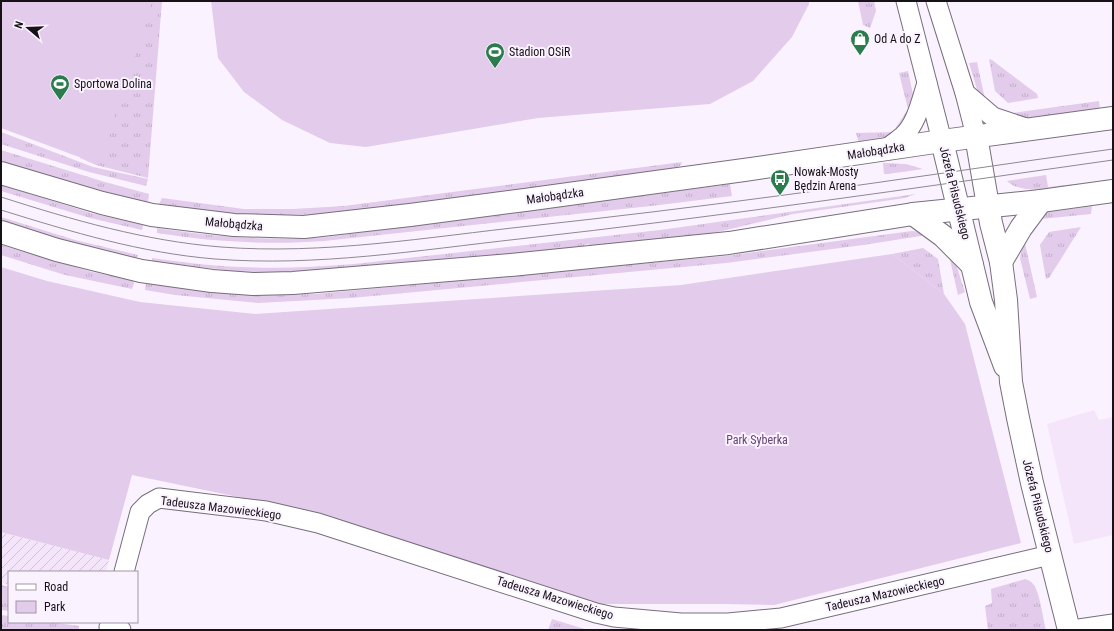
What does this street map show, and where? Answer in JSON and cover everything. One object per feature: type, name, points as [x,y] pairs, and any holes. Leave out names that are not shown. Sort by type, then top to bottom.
[{"type":"street","name":"Józefa Piłsudskiego","points":[[906,1],[981,302],[1011,382]]},
{"type":"street","name":"Józefa Piłsudskiego","points":[[936,1],[965,94],[976,136],[1006,300],[1011,382],[1025,454],[1069,630]]},
{"type":"street","points":[[885,150],[903,136],[908,130],[914,120],[927,83]]},
{"type":"street","points":[[965,94],[993,117],[1030,130]]},
{"type":"street","name":"Małobądzka","points":[[1,173],[102,203],[152,215],[234,225],[304,226],[410,215],[525,200],[1113,118]]},
{"type":"street","points":[[1,232],[57,250],[141,271],[212,281],[253,284],[293,283],[511,265],[729,243],[912,214],[1041,201],[1113,191]]},
{"type":"street","points":[[1000,262],[1021,228],[1041,201]]},
{"type":"street","points":[[912,214],[943,236],[972,266]]},
{"type":"street","name":"Tadeusza Mazowieckiego","points":[[124,571],[140,512],[148,504],[159,498],[266,511],[318,523],[596,613],[614,617],[682,623],[783,624],[1050,555]]},
{"type":"street","points":[[1072,630],[1113,624]]},
{"type":"shaded area","points":[[1094,410],[1099,420],[1113,417],[1113,535],[1074,544],[1047,424]]},
{"type":"shaded area","points":[[1,532],[109,560],[106,571],[8,571],[8,585],[1,583]]},
{"type":"green space","name":"Sportowa Dolina","points":[[1,1],[152,1],[129,75],[98,164],[1,128]]},
{"type":"green space","points":[[138,1],[162,1],[148,178],[96,165],[80,158]]},
{"type":"green space","name":"Stadion OSiR","points":[[211,1],[809,1],[809,4],[792,37],[753,81],[710,104],[538,118],[366,147],[330,143],[282,120],[244,92],[218,58]]},
{"type":"green space","points":[[858,1],[874,1],[876,11],[870,28],[863,25]]},
{"type":"green space","points":[[989,59],[1037,94],[1038,98],[1008,103],[995,91]]},
{"type":"green space","points":[[977,62],[985,99],[1006,114],[1099,101],[1100,110],[1015,121],[980,99],[969,63]]},
{"type":"green space","points":[[908,71],[914,99],[905,123],[887,139],[859,143],[856,133],[893,132],[908,109],[899,73]]},
{"type":"green space","points":[[1,132],[93,167],[148,179],[146,186],[89,172],[1,144]]},
{"type":"green space","points":[[1,150],[149,194],[148,202],[135,200],[1,162]]},
{"type":"green space","points":[[682,162],[680,166],[663,171],[332,214],[234,215],[159,204],[162,198],[244,209],[293,209],[344,206]]},
{"type":"green space","points":[[883,163],[906,164],[923,169],[884,174]]},
{"type":"green space","points":[[1046,175],[1048,187],[1084,183],[1055,188],[1033,189],[1014,186],[1007,181]]},
{"type":"green space","points":[[730,184],[732,196],[324,241],[261,243],[219,241],[157,233],[157,228],[200,234],[242,237],[284,239],[327,237]]},
{"type":"green space","points":[[1,185],[91,213],[143,225],[142,230],[90,218],[1,191]]},
{"type":"green space","points":[[916,194],[905,198],[793,214],[705,235],[589,246],[589,244],[584,245],[584,247],[487,256],[276,273],[232,271],[152,261],[152,258],[218,266],[268,268],[354,264],[660,230]]},
{"type":"green space","points":[[1092,206],[1091,214],[1041,219],[1024,239],[1037,297],[1030,299],[1020,258],[1024,235],[1043,213]]},
{"type":"green space","points":[[1,217],[75,240],[138,255],[137,258],[69,241],[1,221]]},
{"type":"green space","points":[[1081,227],[1049,278],[1046,279],[1040,245],[1049,232]]},
{"type":"green space","points":[[912,231],[925,233],[936,237],[943,243],[954,259],[965,292],[958,295],[948,251],[927,235],[726,263],[351,298],[258,303],[175,295],[145,290],[146,282],[259,295],[315,294],[725,256]]},
{"type":"green space","points":[[1,245],[92,272],[133,280],[134,283],[132,289],[65,275],[1,255]]},
{"type":"green space","points":[[923,248],[938,259],[944,294],[892,254]]},
{"type":"green space","name":"Park Syberka","points":[[892,254],[944,294],[965,324],[1021,543],[774,605],[600,604],[329,516],[132,475],[109,560],[1,532],[1,267],[47,281],[140,302],[255,314],[681,285]]},
{"type":"green space","points":[[1025,579],[1031,582],[1035,588],[1046,630],[988,630],[985,606],[992,603],[991,589]]},
{"type":"green space","points":[[1,585],[8,587],[8,611],[1,610]]},
{"type":"green space","points":[[1,615],[8,616],[8,623],[57,623],[79,626],[79,630],[1,630]]},
{"type":"green space","points":[[552,619],[588,630],[548,630]]},
{"type":"tram line","points":[[1,197],[55,214],[137,235],[165,240],[221,247],[298,249],[415,240],[654,212],[861,185],[1113,149]]},
{"type":"tram line","points":[[1,210],[133,247],[160,252],[215,259],[291,261],[406,252],[668,221],[816,202],[1113,160]]},
{"type":"place","name":"Od A do Z","points":[[860,56]]},
{"type":"place","name":"Stadion OSiR","points":[[495,69]]},
{"type":"place","name":"Sportowa Dolina","points":[[60,101]]},
{"type":"place","name":"Nowak-Mosty Będzin Arena","points":[[780,196]]}]
